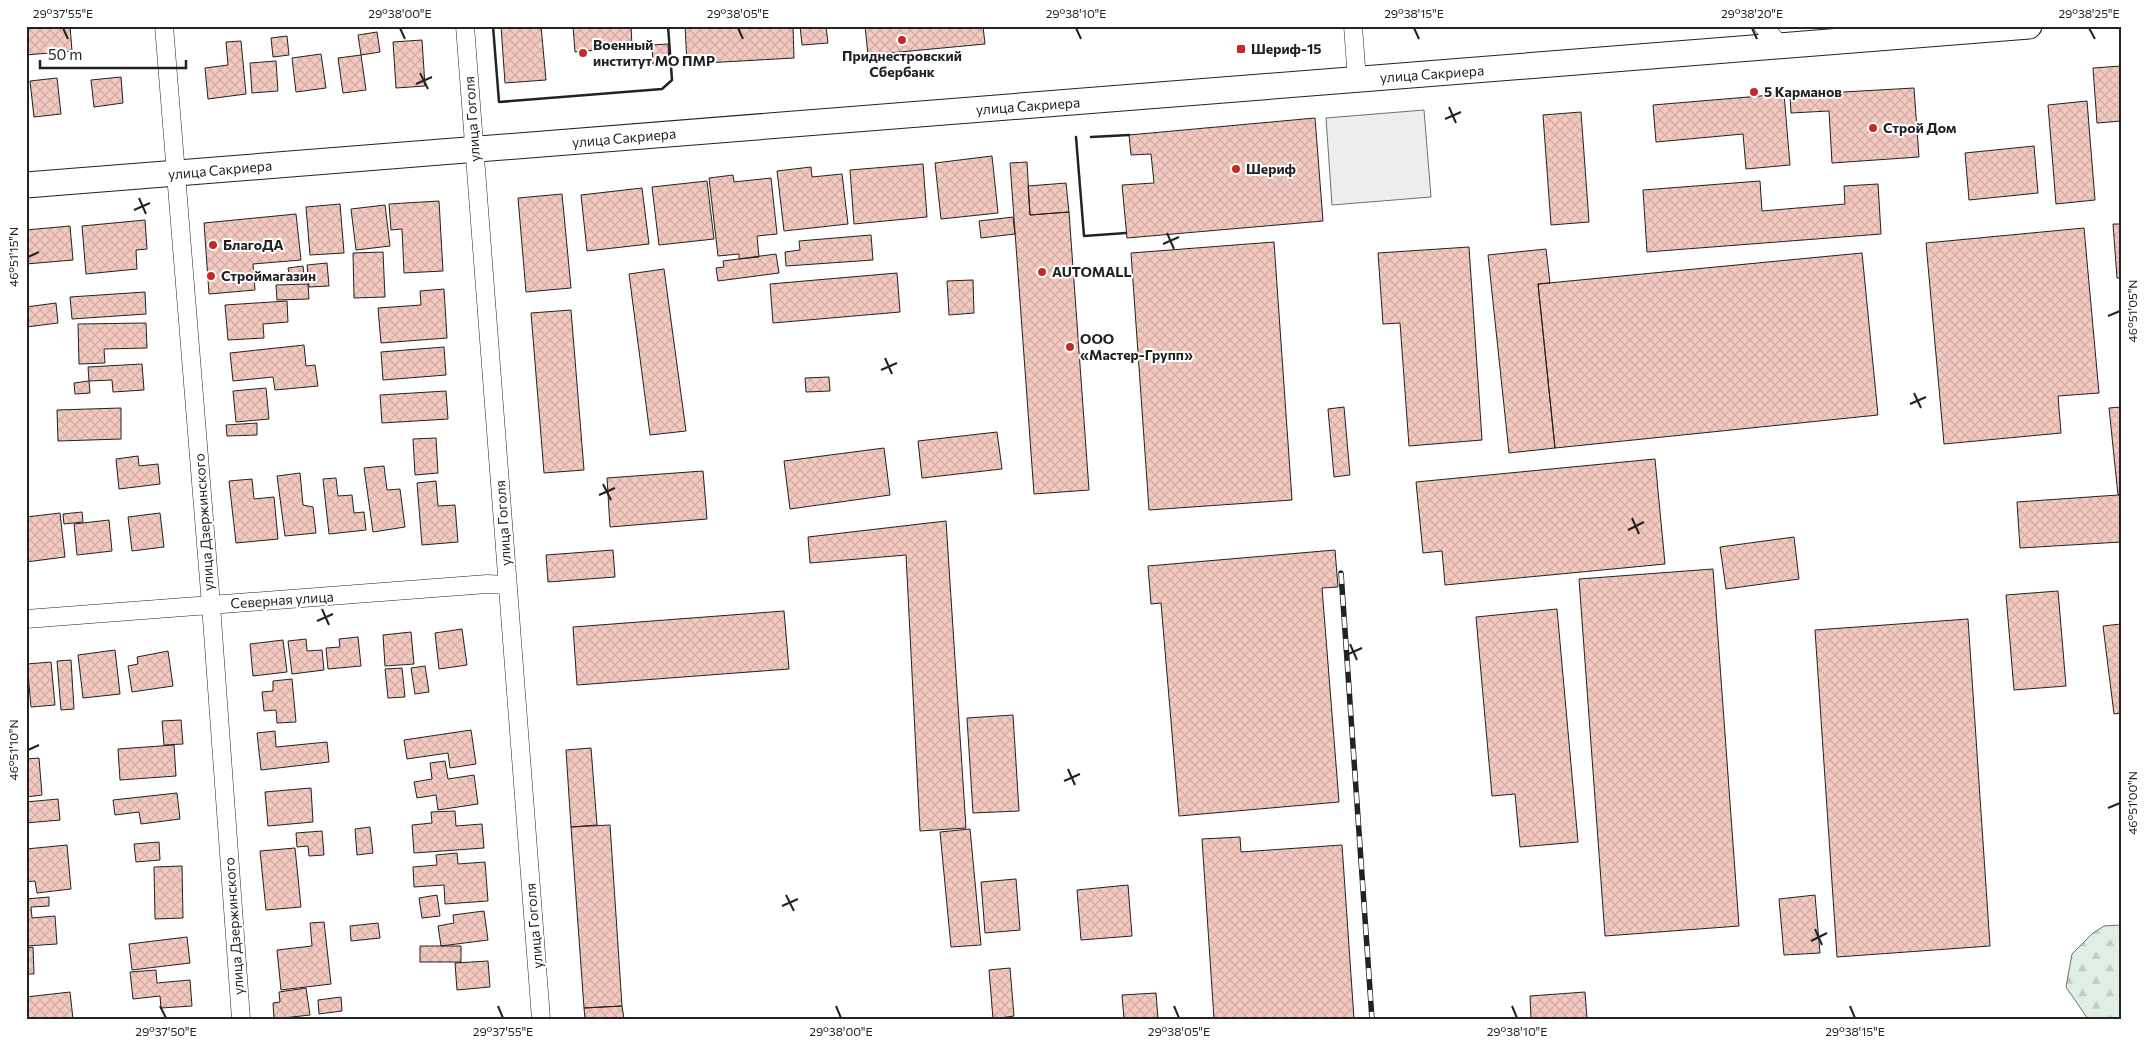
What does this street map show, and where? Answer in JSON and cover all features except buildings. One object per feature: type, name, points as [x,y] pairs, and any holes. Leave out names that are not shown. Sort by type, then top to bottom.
[{"type":"street","name":"улица Дзержинского","points":[[164,26],[211,605],[241,1019]]},
{"type":"street","name":"улица Гоголя","points":[[465,26],[541,1019]]},
{"type":"street","points":[[1353,26],[1357,80]]},
{"type":"street","points":[[1763,26],[1781,46]]},
{"type":"street","name":"улица Сакриера","points":[[26,185],[2029,26]]},
{"type":"street","name":"Северная улица","points":[[26,619],[487,584],[507,585]]},
{"type":"green space","points":[[2121,925],[2121,1019],[2088,1019],[2066,987],[2072,954],[2093,933],[2104,926]]},
{"type":"shaded area","points":[[1424,110],[1431,197],[1332,205],[1326,118]]},
{"type":"railway","points":[[1341,573],[1372,1019]]},
{"type":"wall","points":[[493,26],[499,102],[662,89],[672,80],[668,26]]},
{"type":"wall","points":[[1091,137],[1129,135]]},
{"type":"wall","points":[[1076,137],[1084,236],[1126,233]]},
{"type":"place","name":"Приднестровский Сбербанк","points":[[902,40]]},
{"type":"place","name":"Шериф-15","points":[[1241,49]]},
{"type":"place","name":"Военный институт МО ПМР","points":[[583,53]]},
{"type":"place","name":"5 Карманов","points":[[1754,92]]},
{"type":"place","name":"Строй Дом","points":[[1873,128]]},
{"type":"place","name":"Шериф","points":[[1236,169]]},
{"type":"place","name":"БлагоДА","points":[[213,245]]},
{"type":"place","name":"AUTOMALL","points":[[1042,272]]},
{"type":"place","name":"Строймагазин","points":[[211,276]]},
{"type":"place","name":"ООО «Мастер-Групп»","points":[[1070,347]]}]
